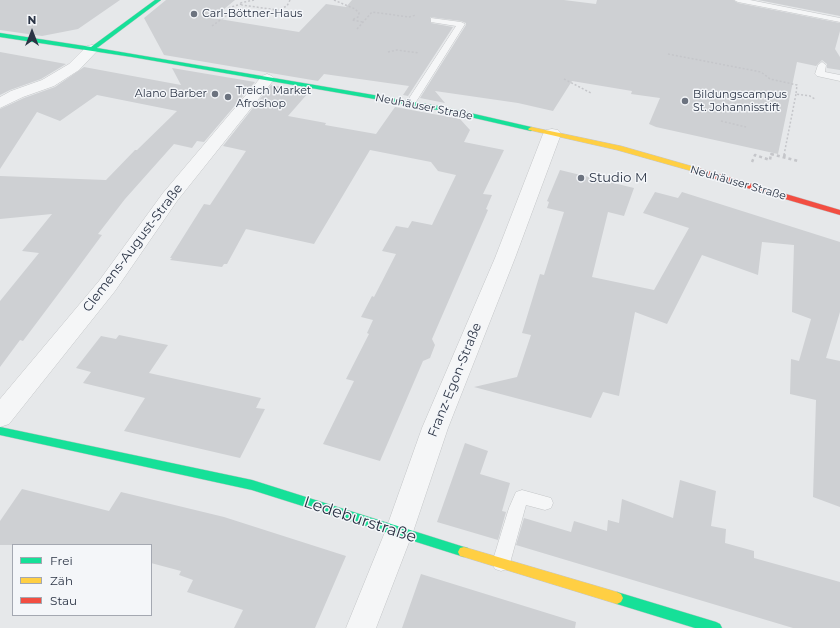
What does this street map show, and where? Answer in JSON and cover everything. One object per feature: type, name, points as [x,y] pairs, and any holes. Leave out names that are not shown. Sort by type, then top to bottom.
[{"type":"main road","points":[[92,49],[158,0]]},
{"type":"main road","name":"Neuhäuser Straße","points":[[0,35],[92,49],[411,103],[618,148],[840,213]]},
{"type":"main road","name":"Ledeburstraße","points":[[0,431],[252,485],[398,532],[716,628]]},
{"type":"street","points":[[0,103],[16,94],[48,82],[74,67],[92,49]]},
{"type":"street","name":"Clemens-August-Straße","points":[[0,417],[107,286],[170,197],[266,79]]},
{"type":"street","name":"Franz-Egon-Straße","points":[[361,628],[398,532],[435,428],[505,258],[552,134]]},
{"type":"lane","points":[[738,0],[834,21]]},
{"type":"lane","points":[[411,103],[461,24],[434,20]]},
{"type":"lane","points":[[822,65],[820,74],[840,78]]},
{"type":"lane","points":[[502,563],[517,508],[522,497],[546,503]]},
{"type":"path","points":[[241,4],[240,3],[243,1],[254,0]]},
{"type":"path","points":[[212,26],[230,13],[228,8],[241,4],[277,10],[287,6],[290,0]]},
{"type":"path","points":[[334,0],[355,9],[359,13],[358,17],[352,20],[363,22]]},
{"type":"path","points":[[357,29],[372,12],[409,17],[422,13]]},
{"type":"path","points":[[388,52],[397,50],[441,56]]},
{"type":"path","points":[[668,54],[761,72],[770,79],[797,85],[784,157]]},
{"type":"path","points":[[564,79],[591,93]]},
{"type":"path","points":[[796,94],[810,96],[815,99]]},
{"type":"path","points":[[721,121],[746,127]]},
{"type":"path","points":[[752,162],[754,155],[770,160],[771,154],[798,161]]},
{"type":"building","points":[[0,0],[120,0],[78,29],[42,36],[0,30]]},
{"type":"building","points":[[166,0],[235,0],[213,18],[299,32],[326,4],[346,7],[352,0],[564,0],[596,4],[597,0],[733,0],[738,3],[840,23],[840,31],[835,49],[840,57],[840,70],[827,68],[827,64],[822,60],[816,66],[797,62],[778,154],[656,127],[649,124],[660,98],[631,94],[632,91],[572,81],[553,111],[518,103],[435,91],[445,103],[420,98],[466,25],[466,23],[461,21],[430,17],[431,23],[453,27],[408,96],[403,95],[409,86],[324,74],[318,81],[164,55],[144,18]]},
{"type":"building","points":[[758,0],[840,0],[840,16]]},
{"type":"building","points":[[0,52],[66,64],[41,79],[0,95]]},
{"type":"building","points":[[84,67],[181,85],[172,68],[255,82],[204,142],[197,141],[192,148],[174,144],[125,199],[98,234],[102,235],[74,273],[23,341],[20,340],[0,367],[0,301],[39,253],[22,251],[52,214],[0,219],[0,176],[106,180],[135,150],[137,150],[177,111],[97,95],[60,121],[37,112],[0,169],[0,109],[24,98],[55,87]]},
{"type":"building","points":[[271,85],[309,92],[288,116],[326,123],[325,125],[376,134],[395,107],[460,119],[470,130],[464,142],[504,150],[483,194],[492,195],[486,209],[488,210],[432,339],[435,345],[430,358],[423,361],[380,461],[323,444],[354,381],[346,379],[369,334],[367,333],[373,320],[361,317],[372,296],[374,297],[396,254],[382,251],[396,226],[408,228],[412,221],[432,225],[456,175],[438,171],[431,162],[370,150],[314,244],[246,229],[227,264],[224,264],[222,267],[170,260],[204,204],[210,205],[246,151],[223,146]]},
{"type":"building","points":[[560,170],[634,188],[624,216],[608,212],[592,277],[654,290],[689,228],[643,213],[655,192],[678,198],[682,192],[840,242],[840,312],[826,358],[840,361],[840,507],[813,497],[816,400],[790,394],[791,359],[799,361],[811,319],[792,312],[794,245],[762,242],[758,275],[702,255],[667,324],[635,312],[619,396],[603,392],[591,418],[474,387],[517,377],[531,335],[522,333],[540,274],[544,275],[564,212],[547,208],[549,202],[547,201]]},
{"type":"building","points":[[119,335],[168,345],[149,373],[261,398],[256,408],[265,409],[240,458],[124,431],[145,398],[83,383],[91,372],[76,368],[101,336],[116,339]]},
{"type":"building","points":[[465,443],[488,451],[480,474],[510,483],[502,511],[506,512],[498,540],[437,522]]},
{"type":"building","points":[[680,480],[716,491],[711,526],[726,529],[725,543],[754,551],[754,558],[840,582],[840,628],[793,628],[516,545],[524,518],[571,532],[574,521],[607,531],[608,520],[619,523],[622,499],[673,518]]},
{"type":"building","points":[[22,489],[109,511],[121,492],[224,517],[346,556],[315,628],[234,628],[243,610],[187,592],[193,580],[179,575],[181,571],[152,563],[152,544],[0,545],[0,521]]},
{"type":"building","points":[[421,574],[576,622],[575,628],[402,628]]},
{"type":"traffic: fast","points":[[92,49],[158,0]]},
{"type":"traffic: fast","points":[[0,35],[132,55],[444,109],[531,129]]},
{"type":"traffic: fast","points":[[0,431],[252,485],[464,552]]},
{"type":"traffic: fast","points":[[617,598],[716,628]]},
{"type":"traffic: slow","points":[[531,129],[618,148],[695,170]]},
{"type":"traffic: slow","points":[[464,552],[617,598]]},
{"type":"traffic: jam","points":[[695,170],[840,213]]},
{"type":"place","name":"Carl-Böttner-Haus","points":[[194,14]]},
{"type":"place","name":"Alano Barber","points":[[215,94]]},
{"type":"place","name":"Treich Market Afroshop","points":[[228,97]]},
{"type":"place","name":"Bildungscampus St. Johannisstift","points":[[685,101]]},
{"type":"place","name":"Studio M","points":[[581,178]]}]
